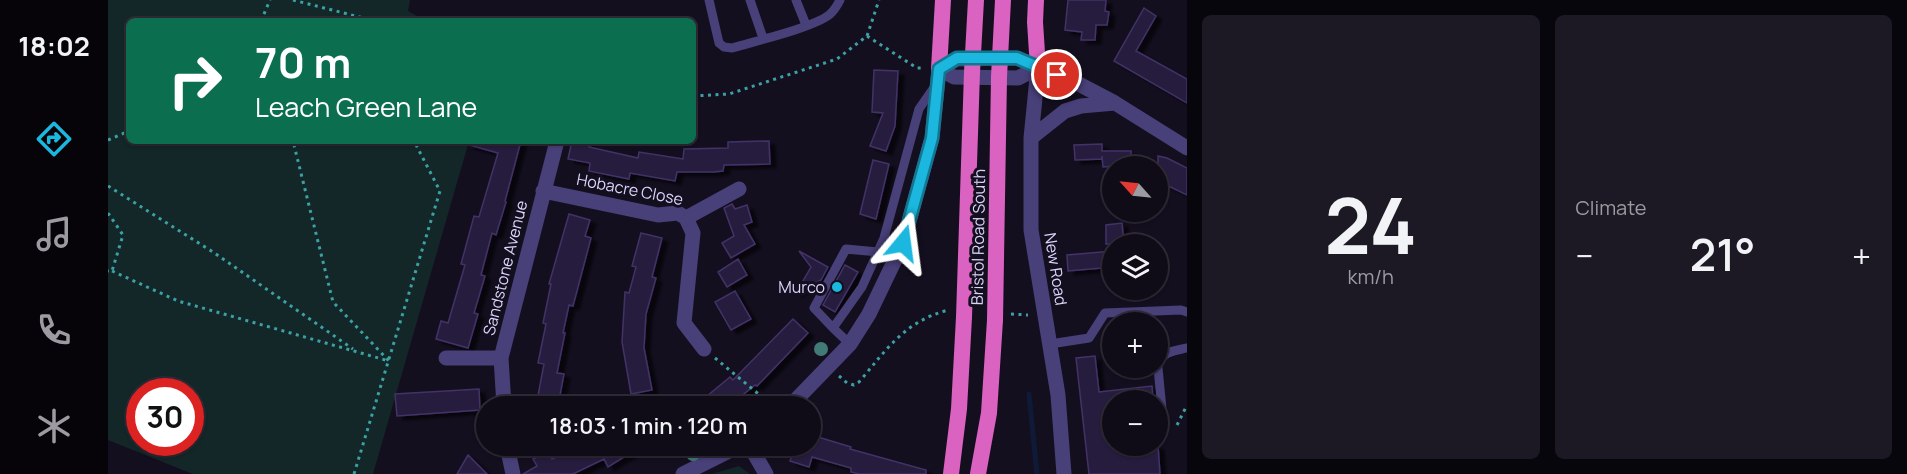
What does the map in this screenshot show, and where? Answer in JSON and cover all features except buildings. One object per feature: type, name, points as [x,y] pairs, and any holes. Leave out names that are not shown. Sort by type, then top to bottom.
[{"type":"highway","points":[[939,76],[943,0]]},
{"type":"highway","name":"Bristol Road South","points":[[951,474],[959,409],[976,0]]},
{"type":"highway","name":"Bristol Road South","points":[[978,474],[989,413],[998,317],[999,77],[1003,0]]},
{"type":"highway","points":[[1036,0],[1038,68]]},
{"type":"street","points":[[800,396],[850,344],[869,314],[903,243],[932,138],[939,76],[1018,78],[1038,68],[1075,82],[1115,103],[1187,148]]},
{"type":"street","name":"New Road","points":[[1038,68],[1031,138],[1031,230],[1058,395],[1064,474]]},
{"type":"street","points":[[1031,138],[1065,111],[1081,106],[1115,103]]},
{"type":"street","name":"Sandstone Avenue","points":[[503,396],[501,358],[556,144]]},
{"type":"street","name":"Hobacre Close","points":[[543,191],[658,215],[678,213],[686,218],[739,189]]},
{"type":"street","points":[[686,218],[693,233],[684,323],[704,349]]},
{"type":"street","points":[[447,358],[501,358]]},
{"type":"street","points":[[509,456],[513,474]]},
{"type":"street","points":[[683,474],[719,456]]},
{"type":"street","points":[[756,456],[766,474]]},
{"type":"lane","points":[[709,0],[719,43],[724,47],[732,48],[827,17],[837,8],[840,0]]},
{"type":"lane","points":[[750,0],[763,38]]},
{"type":"lane","points":[[796,0],[806,25]]},
{"type":"lane","points":[[833,328],[862,286],[884,238],[919,109],[939,76]]},
{"type":"lane","points":[[850,344],[814,308],[846,249],[878,252]]},
{"type":"lane","points":[[1050,344],[1089,338],[1105,313],[1181,310],[1187,312]]},
{"type":"lane","points":[[1168,352],[1187,348]]},
{"type":"path","points":[[262,18],[270,0]]},
{"type":"path","points":[[293,0],[363,18]]},
{"type":"path","points":[[696,96],[729,94],[837,60],[867,36],[879,0]]},
{"type":"path","points":[[867,36],[917,68],[939,76]]},
{"type":"path","points":[[108,140],[126,132]]},
{"type":"path","points":[[294,144],[333,302],[389,360]]},
{"type":"path","points":[[354,474],[440,190],[416,144]]},
{"type":"path","points":[[108,186],[213,252],[357,351]]},
{"type":"path","points":[[108,213],[123,235],[110,271],[178,301],[389,360]]},
{"type":"path","points":[[829,366],[847,383],[854,385],[894,340],[927,316],[948,310],[962,314]]},
{"type":"path","points":[[998,317],[1045,316]]},
{"type":"path","points":[[704,349],[761,396]]},
{"type":"green space","points":[[108,0],[410,0],[408,11],[421,18],[126,18],[126,144],[468,144],[373,474],[193,474],[148,456],[204,456],[204,378],[126,378],[126,447],[108,440]]},
{"type":"green space","points":[[739,466],[750,474],[712,474]]},
{"type":"waterway","points":[[1029,394],[1037,474]]},
{"type":"place","name":"Murco","points":[[837,287]]},
{"type":"route","points":[[903,243],[932,138],[939,69],[957,58],[1017,58],[1057,75]]}]
